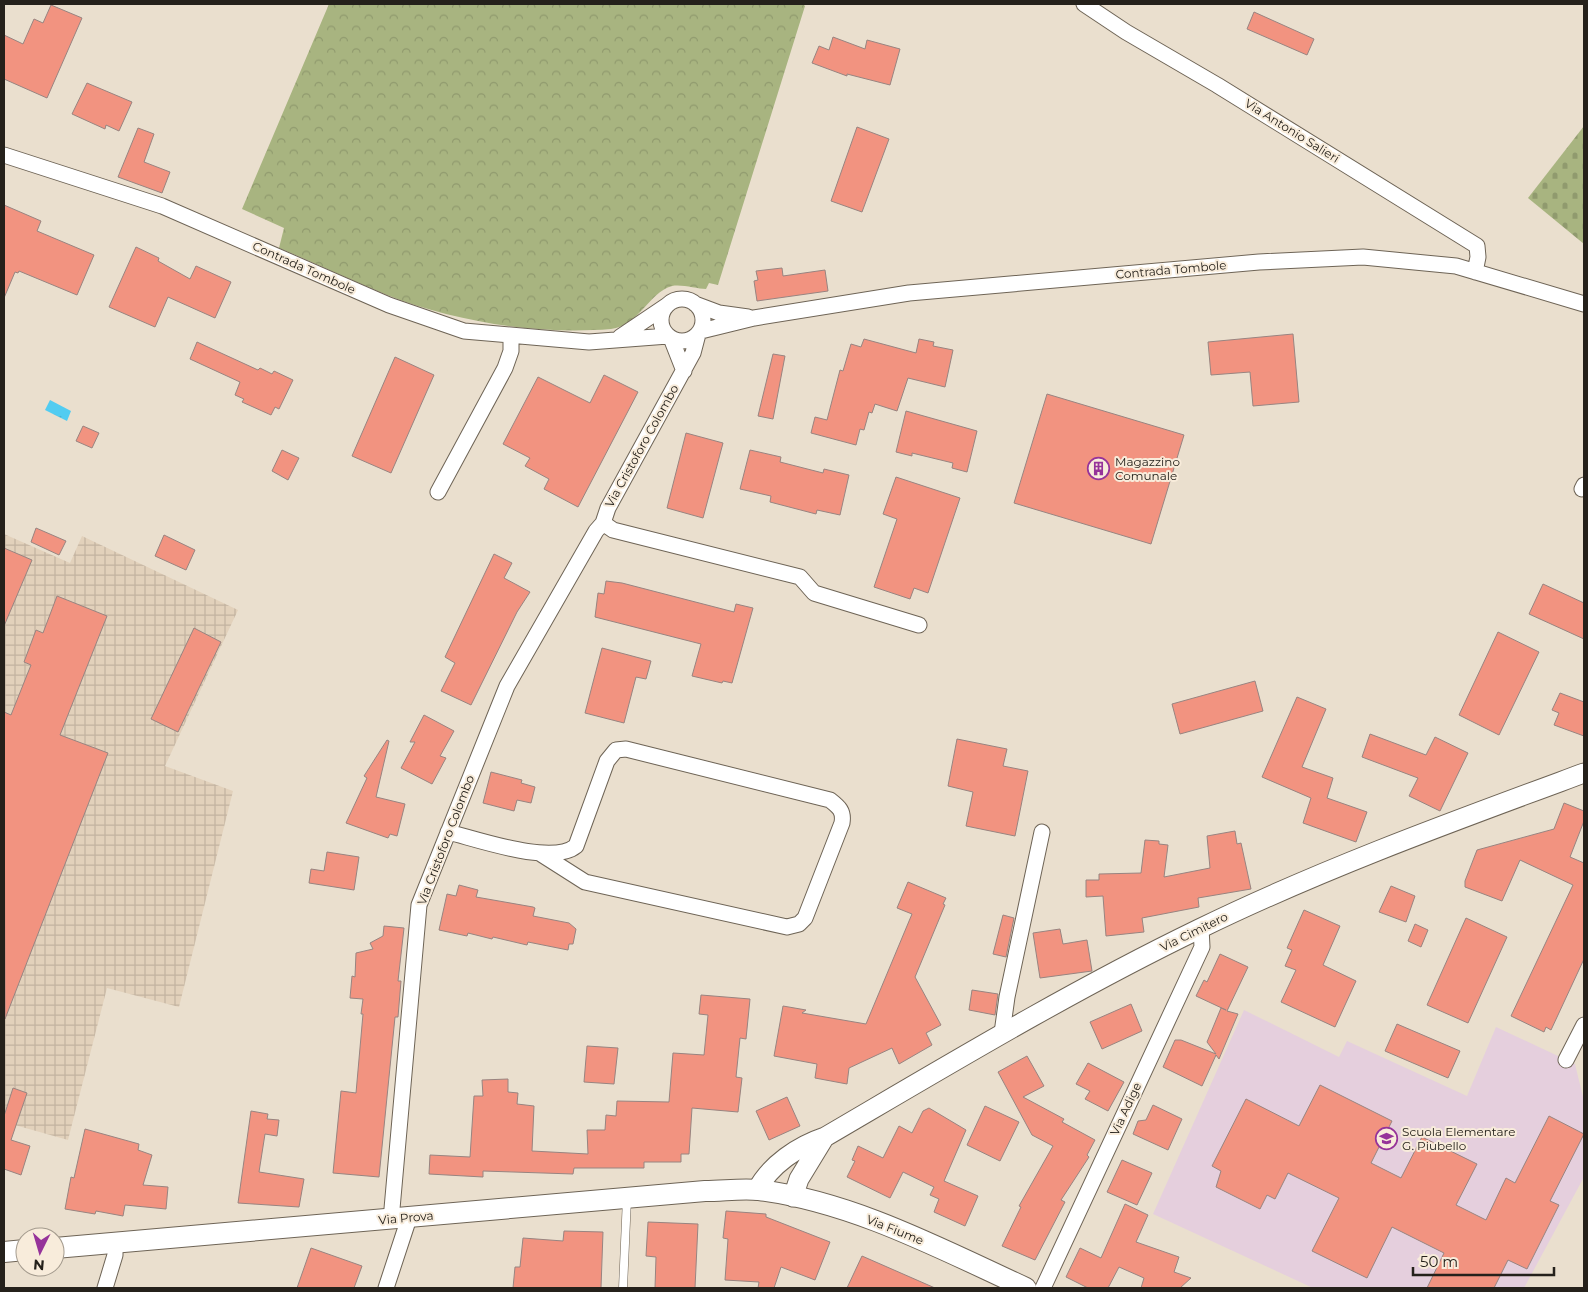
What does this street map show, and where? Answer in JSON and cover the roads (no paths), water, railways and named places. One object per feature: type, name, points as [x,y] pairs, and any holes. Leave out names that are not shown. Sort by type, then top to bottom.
[{"type":"main road","name":"Via Prova","points":[[65,1247],[705,1191],[757,1190]]},
{"type":"main road","name":"Via Fiume","points":[[757,1190],[793,1197],[869,1219],[1026,1288]]},
{"type":"street","name":"Via Antonio Salieri","points":[[1084,4],[1126,32],[1218,85],[1477,246],[1478,257],[1475,272]]},
{"type":"street","name":"Contrada Tombole","points":[[4,155],[162,206],[389,306],[464,331],[511,337],[589,342],[669,337]]},
{"type":"street","name":"Contrada Tombole","points":[[699,332],[754,318],[909,293],[1259,262],[1363,257],[1456,266],[1584,304]]},
{"type":"street","points":[[677,300],[690,300],[695,304],[702,313],[699,332],[686,341],[669,337],[664,330],[661,318],[666,306],[677,300]]},
{"type":"street","name":"Contrada Tombole","points":[[695,304],[719,313],[754,318]]},
{"type":"street","name":"Contrada Tombole","points":[[614,340],[632,331],[666,306]]},
{"type":"street","name":"Via Cristoforo Colombo","points":[[386,1288],[400,1219],[419,905],[506,686],[603,523],[608,508],[684,371],[697,344],[699,332]]},
{"type":"street","points":[[438,492],[505,368],[511,351],[511,337]]},
{"type":"street","name":"Via Cristoforo Colombo","points":[[669,337],[684,371]]},
{"type":"street","name":"Via Cristoforo Colombo","points":[[603,523],[613,530],[800,577],[814,592],[919,625]]},
{"type":"street","points":[[541,854],[575,876],[585,882],[787,927],[799,924],[805,918],[842,823],[843,814],[830,800],[626,749],[616,750],[607,761],[576,846],[573,865],[575,876]]},
{"type":"street","name":"Via Cimitero","points":[[757,1190],[765,1174],[809,1144],[825,1137],[1002,1033],[1098,980],[1201,928],[1385,846],[1584,773]]},
{"type":"street","points":[[448,832],[541,854],[559,854],[571,851],[576,846]]},
{"type":"street","points":[[1002,1033],[1007,997],[1042,832]]},
{"type":"street","name":"Via Adige","points":[[1043,1288],[1202,947],[1201,928]]},
{"type":"street","points":[[1566,1060],[1584,1026]]},
{"type":"street","name":"Via Cimitero","points":[[793,1197],[799,1179],[825,1137]]},
{"type":"street","points":[[105,1288],[114,1255],[115,1242]]},
{"type":"lane","points":[[623,1288],[627,1198]]},
{"type":"water","points":[[50,400],[71,411],[67,421],[45,410]]},
{"type":"place","name":"Magazzino Comunale","points":[[1099,469]]},
{"type":"place","name":"Scuola Elementare G. Piubello","points":[[1386,1139]]}]
